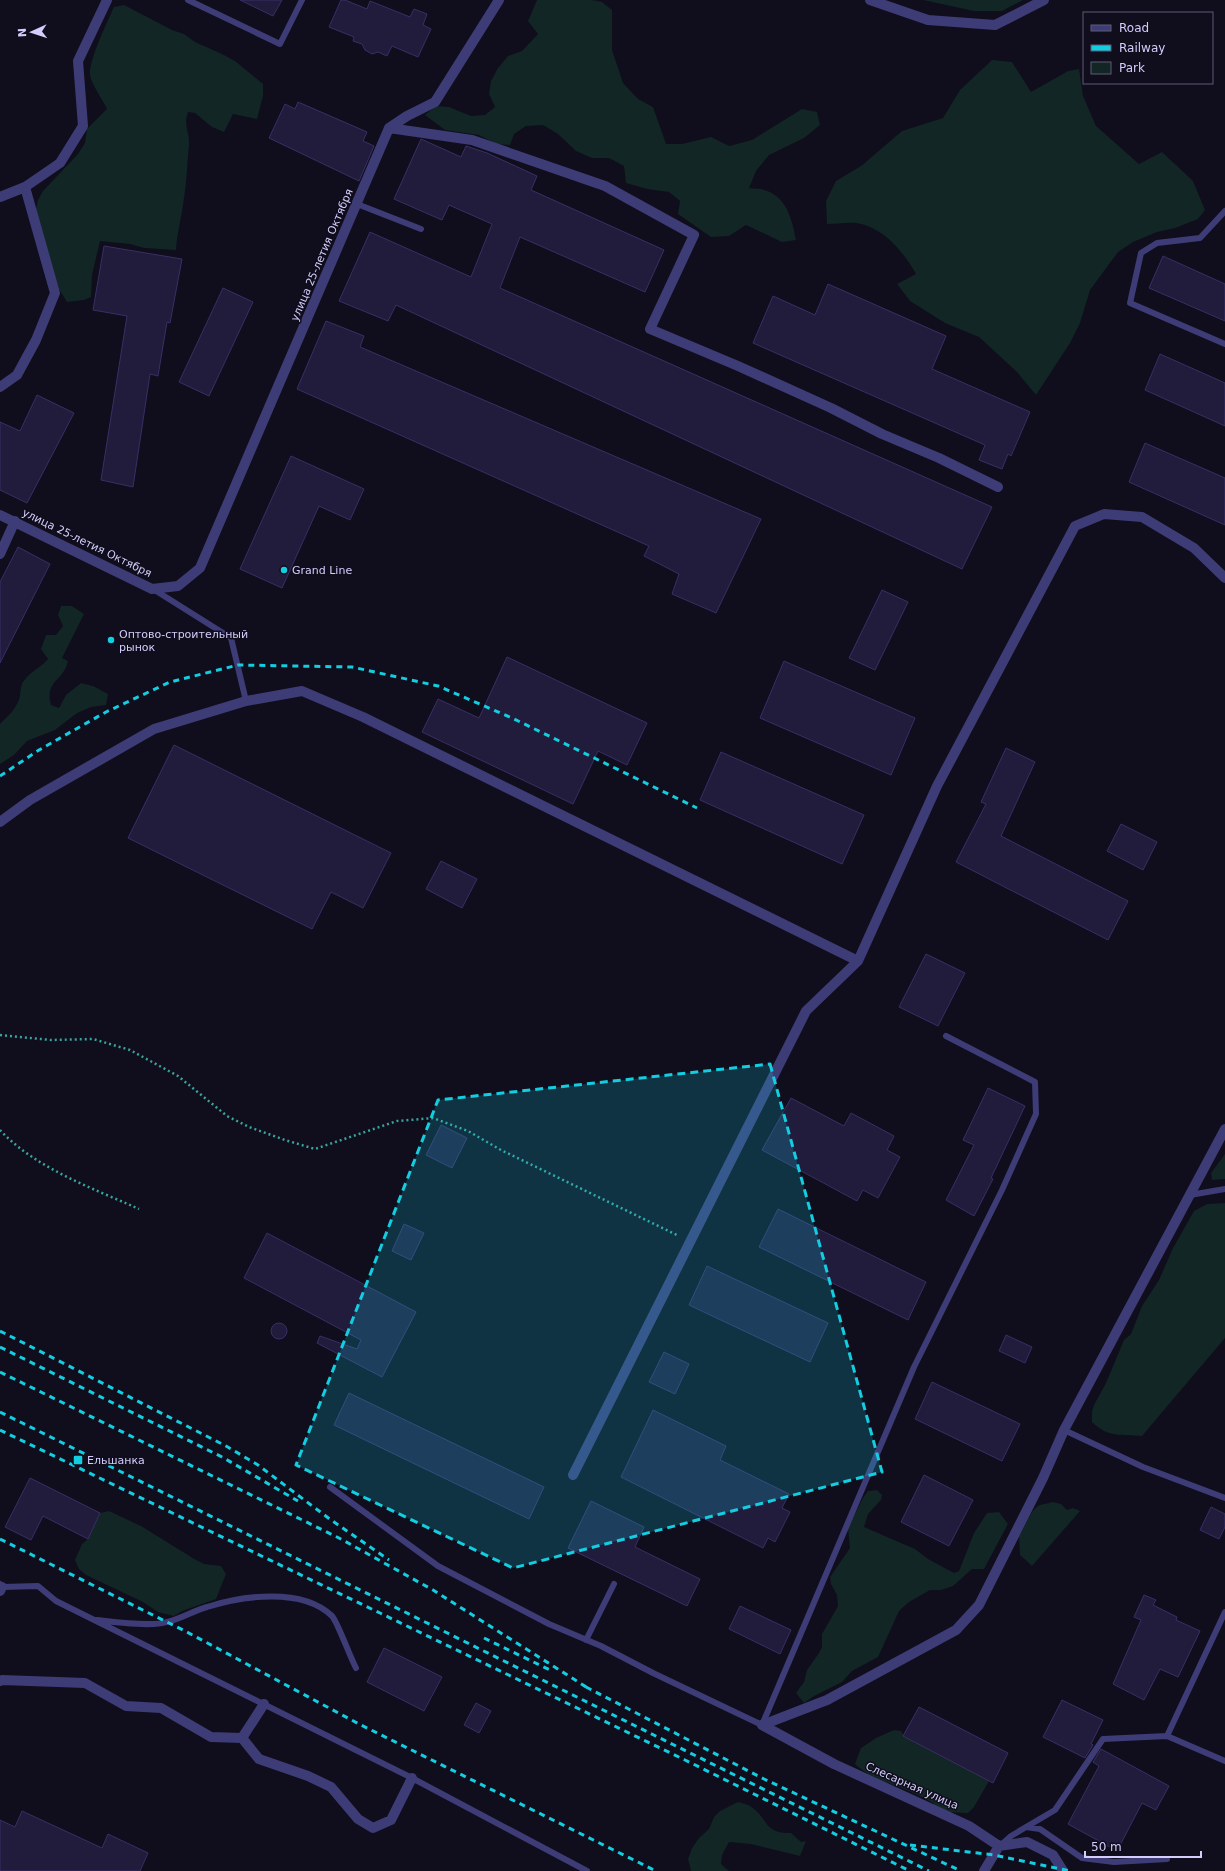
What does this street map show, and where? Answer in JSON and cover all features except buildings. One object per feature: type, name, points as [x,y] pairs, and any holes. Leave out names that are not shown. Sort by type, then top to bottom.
[{"type":"street","points":[[0,197],[26,187],[60,163],[83,126],[78,61],[108,0]]},
{"type":"street","points":[[389,128],[407,116],[435,102],[499,0]]},
{"type":"street","points":[[870,0],[928,20],[995,25],[1044,0]]},
{"type":"street","points":[[389,128],[472,140],[597,184],[694,235],[650,329],[738,366],[831,408],[882,434],[939,458],[998,487]]},
{"type":"street","name":"улица 25-летия Октября","points":[[0,515],[152,589],[178,586],[200,568],[389,128]]},
{"type":"street","points":[[0,387],[17,375],[36,340],[55,293],[26,187]]},
{"type":"street","points":[[573,1475],[806,1011],[858,961],[937,786],[1075,526],[1104,514],[1142,517],[1194,548],[1225,578]]},
{"type":"street","points":[[0,554],[15,521]]},
{"type":"street","points":[[0,822],[30,800],[154,729],[246,701],[302,692],[363,717],[858,961]]},
{"type":"street","points":[[762,1725],[827,1700],[956,1630],[979,1605],[1043,1478],[1064,1430],[1225,1129]]},
{"type":"street","points":[[0,1681],[85,1683],[126,1706],[161,1708],[211,1737],[242,1738],[259,1759],[308,1776],[331,1787],[358,1819],[373,1828],[391,1820],[412,1778]]},
{"type":"street","points":[[242,1738],[264,1704]]},
{"type":"street","name":"Слесарная улица","points":[[762,1725],[834,1764],[970,1826],[999,1846]]},
{"type":"street","points":[[984,1871],[999,1846],[1027,1842],[1053,1855],[1063,1871]]},
{"type":"lane","points":[[188,0],[280,44],[302,0]]},
{"type":"lane","points":[[357,204],[420,229]]},
{"type":"lane","points":[[1225,211],[1200,238],[1157,243],[1141,253],[1130,303],[1225,344]]},
{"type":"lane","points":[[152,589],[231,638],[246,701]]},
{"type":"lane","points":[[330,1487],[438,1566],[549,1624],[586,1640],[762,1725],[914,1367],[1002,1190],[1036,1114],[1035,1082],[946,1036]]},
{"type":"lane","points":[[1190,1195],[1225,1189]]},
{"type":"lane","points":[[1064,1430],[1143,1467],[1225,1498]]},
{"type":"lane","points":[[586,1640],[614,1584]]},
{"type":"lane","points":[[1,1588],[38,1586],[56,1601],[412,1778],[587,1871]]},
{"type":"lane","points":[[92,1619],[127,1623],[166,1623],[214,1605],[256,1596],[286,1597],[310,1603],[332,1616],[356,1668]]},
{"type":"lane","points":[[1167,1736],[1225,1612]]},
{"type":"lane","points":[[999,1846],[1011,1836],[1055,1810],[1103,1740],[1167,1736],[1225,1761]]},
{"type":"lane","points":[[1026,1827],[1040,1829],[1082,1858],[1114,1862],[1167,1859]]},
{"type":"path","points":[[0,1036],[51,1040],[93,1039],[130,1050],[178,1076],[227,1116],[249,1127],[315,1149],[397,1121],[433,1118],[468,1131],[501,1150],[691,1241]]},
{"type":"path","points":[[0,1130],[13,1145],[64,1176],[139,1210]]},
{"type":"highlighted area","points":[[770,1064],[882,1472],[513,1568],[296,1465],[438,1100]]},
{"type":"green space","points":[[537,0],[592,0],[602,2],[612,10],[612,50],[623,83],[638,99],[653,107],[666,144],[682,144],[711,137],[729,146],[752,140],[802,109],[817,112],[820,125],[804,138],[769,155],[756,171],[749,188],[762,189],[772,193],[783,203],[793,225],[796,240],[782,242],[746,225],[729,236],[711,237],[678,214],[680,201],[669,192],[647,189],[626,183],[624,166],[609,158],[592,158],[576,151],[558,134],[543,125],[526,126],[514,134],[510,145],[496,144],[479,135],[445,130],[425,115],[436,106],[449,107],[471,116],[485,115],[495,107],[489,94],[491,81],[498,68],[508,56],[522,51],[538,34],[528,21]]},
{"type":"green space","points":[[923,0],[1023,0],[1002,11],[974,11]]},
{"type":"green space","points":[[124,5],[235,61],[263,84],[263,96],[257,119],[233,114],[224,132],[212,127],[195,113],[188,112],[186,125],[189,136],[189,145],[183,205],[176,250],[144,248],[130,244],[100,241],[92,275],[91,297],[84,300],[67,302],[59,289],[35,214],[38,200],[43,191],[78,154],[85,143],[87,129],[107,109],[91,79],[90,69],[99,41],[114,7]]},
{"type":"green space","points":[[992,60],[1012,62],[1031,92],[1068,71],[1079,69],[1083,96],[1096,126],[1139,164],[1162,152],[1193,181],[1205,210],[1198,219],[1175,228],[1157,232],[1133,242],[1118,252],[1090,290],[1080,323],[1070,343],[1036,395],[1017,372],[979,337],[945,323],[910,301],[897,284],[916,274],[905,257],[891,241],[875,229],[866,225],[856,223],[827,224],[826,201],[836,181],[861,166],[902,131],[943,118],[960,90]]},
{"type":"green space","points":[[61,606],[72,606],[84,614],[62,658],[68,661],[66,668],[52,686],[50,691],[51,705],[59,708],[66,695],[81,683],[93,686],[108,694],[106,705],[91,707],[77,713],[55,730],[27,741],[14,755],[0,764],[0,724],[11,713],[17,704],[20,698],[21,686],[23,682],[48,659],[41,649],[46,635],[56,635],[63,626],[58,615]]},
{"type":"green space","points":[[1225,1154],[1225,1179],[1212,1180],[1211,1173]]},
{"type":"green space","points":[[1225,1203],[1225,1338],[1142,1436],[1115,1434],[1104,1431],[1092,1422],[1092,1411],[1106,1383],[1124,1340],[1131,1334],[1142,1306],[1159,1280],[1173,1248],[1194,1211],[1207,1204]]},
{"type":"green space","points":[[877,1490],[882,1495],[881,1500],[868,1514],[864,1527],[915,1549],[928,1559],[954,1573],[959,1571],[974,1533],[987,1513],[999,1512],[1008,1524],[984,1569],[972,1569],[953,1586],[941,1590],[930,1590],[909,1602],[899,1611],[878,1657],[852,1671],[842,1682],[814,1696],[804,1703],[796,1693],[804,1682],[807,1670],[822,1647],[822,1634],[838,1606],[837,1595],[831,1584],[830,1577],[850,1548],[848,1528],[863,1498],[868,1491]]},
{"type":"green space","points":[[1053,1502],[1061,1504],[1067,1510],[1073,1508],[1080,1511],[1032,1566],[1020,1555],[1019,1536],[1031,1514],[1037,1507]]},
{"type":"green space","points":[[109,1511],[141,1526],[204,1564],[221,1566],[226,1574],[216,1599],[182,1611],[174,1616],[158,1612],[143,1602],[86,1575],[79,1569],[75,1560],[82,1544],[88,1539],[100,1513]]},
{"type":"green space","points":[[894,1730],[901,1731],[904,1736],[989,1781],[974,1807],[968,1813],[940,1810],[928,1800],[874,1777],[855,1764],[861,1748],[876,1738]]},
{"type":"green space","points":[[738,1802],[749,1805],[756,1810],[770,1828],[775,1831],[791,1833],[801,1842],[806,1841],[800,1856],[751,1844],[729,1842],[722,1855],[721,1864],[729,1871],[691,1871],[688,1859],[692,1848],[699,1838],[709,1829],[714,1817],[720,1811]]},
{"type":"railway","points":[[0,776],[39,750],[106,712],[170,682],[238,665],[352,667],[438,686],[512,718],[697,808]]},
{"type":"railway","points":[[0,1331],[226,1446],[258,1465],[331,1520],[389,1560]]},
{"type":"railway","points":[[0,1347],[222,1457],[298,1501]]},
{"type":"railway","points":[[0,1372],[339,1538],[433,1590],[591,1690]]},
{"type":"railway","points":[[0,1412],[929,1871]]},
{"type":"railway","points":[[0,1430],[685,1760],[910,1871]]},
{"type":"railway","points":[[0,1539],[185,1631],[359,1724],[656,1871]]},
{"type":"railway","points":[[484,1638],[552,1671]]},
{"type":"railway","points":[[586,1687],[764,1779],[961,1871]]},
{"type":"railway","points":[[910,1845],[994,1855],[1070,1871]]},
{"type":"place","name":"Grand Line","points":[[284,570]]},
{"type":"place","name":"Оптово-строительный рынок","points":[[111,640]]},
{"type":"place","name":"Ельшанка","points":[[78,1460]]}]
